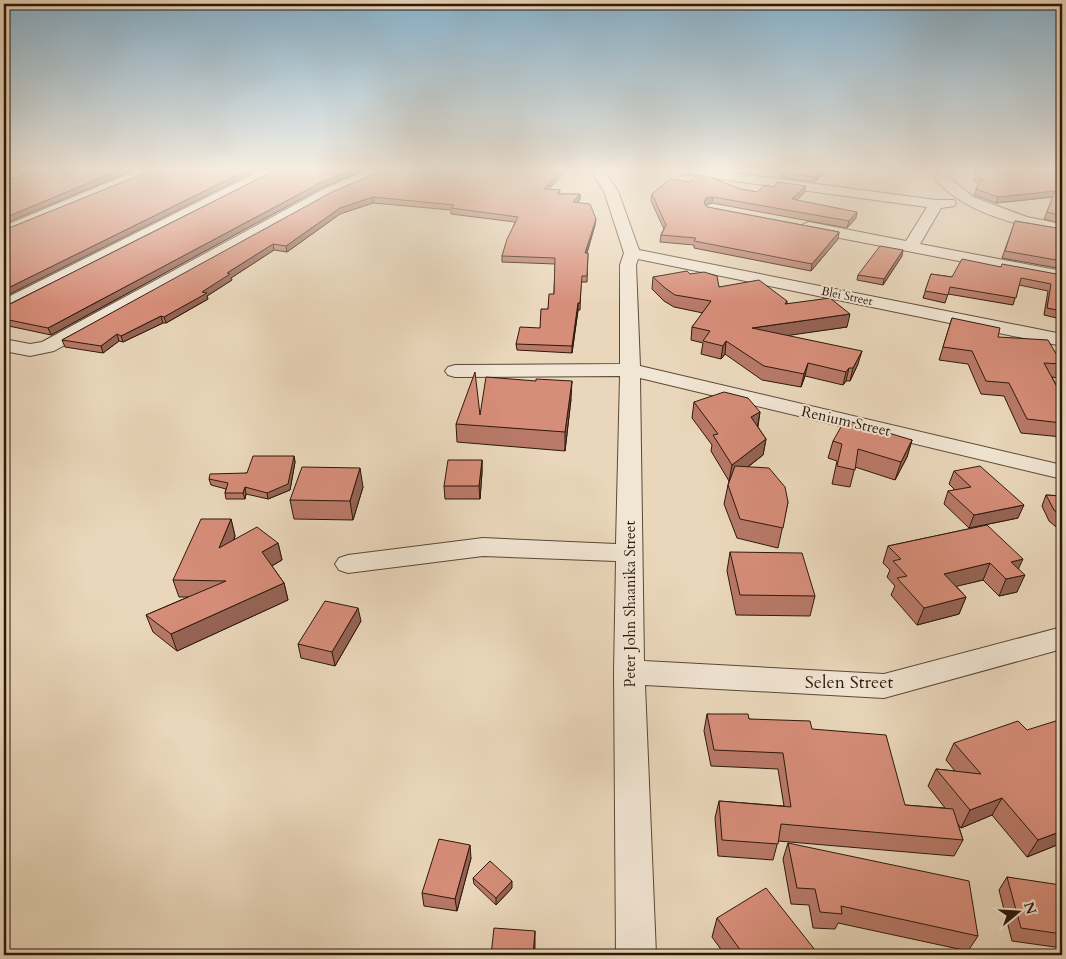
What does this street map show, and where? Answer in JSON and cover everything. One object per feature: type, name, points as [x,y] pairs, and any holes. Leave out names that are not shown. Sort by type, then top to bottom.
[{"type":"street","points":[[4,231],[45,214]]},
{"type":"street","points":[[4,306],[186,214]]},
{"type":"street","points":[[4,345],[30,350],[47,347],[289,214]]},
{"type":"street","points":[[619,214],[632,253]]},
{"type":"street","points":[[911,246],[930,214]]},
{"type":"street","points":[[1004,214],[1023,221],[1062,229]]},
{"type":"street","points":[[796,225],[1062,276]]},
{"type":"street","name":"Blei Street","points":[[632,253],[1062,340]]},
{"type":"street","name":"Peter John Shaanika Street","points":[[632,253],[628,264],[630,370],[629,672],[636,955]]},
{"type":"street","name":"Renium Street","points":[[456,371],[630,370],[1062,472]]},
{"type":"street","points":[[348,564],[482,547],[630,553]]},
{"type":"street","name":"Selen Street","points":[[629,672],[884,686],[1062,638]]},
{"type":"building","points":[[4,214],[14,214],[4,218]]},
{"type":"building","points":[[44,214],[158,214],[4,290],[4,230]]},
{"type":"building","points":[[189,214],[262,214],[48,328],[4,319],[4,306]]},
{"type":"building","points":[[292,214],[332,214],[286,246],[273,244],[227,273],[230,274],[202,292],[207,293],[164,317],[161,316],[121,336],[117,334],[101,346],[62,340]]},
{"type":"building","points":[[494,214],[594,214],[596,219],[585,253],[588,253],[587,276],[582,276],[580,303],[578,303],[572,346],[516,344],[520,327],[540,328],[541,309],[548,309],[549,294],[554,294],[555,258],[502,256],[507,239],[518,217]]},
{"type":"building","points":[[661,214],[743,214],[839,232],[812,264],[694,241],[696,238],[661,235],[666,225]]},
{"type":"building","points":[[808,214],[855,214],[849,221]]},
{"type":"building","points":[[1015,221],[1062,229],[1062,261],[1005,251]]},
{"type":"building","points":[[880,246],[903,250],[884,279],[858,275]]},
{"type":"building","points":[[962,259],[1001,267],[1002,264],[1062,275],[1062,311],[1047,308],[1051,284],[1021,278],[1016,298],[950,287],[948,295],[925,291],[931,274],[952,277]]},
{"type":"building","points":[[687,271],[690,274],[704,272],[717,276],[719,287],[759,280],[787,301],[785,304],[830,298],[850,314],[752,328],[862,351],[853,368],[849,368],[846,372],[808,363],[804,374],[764,366],[726,341],[723,346],[703,341],[710,331],[692,327],[711,301],[675,295],[653,277]]},
{"type":"building","points":[[952,318],[1000,328],[998,337],[1048,340],[1062,364],[1044,363],[1062,396],[1062,423],[1027,419],[1009,383],[986,381],[972,351],[943,347]]},
{"type":"building","points":[[475,372],[480,415],[486,377],[536,381],[536,379],[572,381],[565,432],[456,424]]},
{"type":"building","points":[[724,392],[748,398],[760,412],[751,417],[766,439],[732,465],[713,435],[718,434],[694,402]]},
{"type":"building","points":[[845,420],[912,440],[901,462],[858,449],[855,470],[837,466],[842,444],[833,441]]},
{"type":"building","points":[[253,456],[294,456],[288,484],[267,493],[245,487],[243,493],[225,493],[228,483],[209,479],[210,474],[247,473]]},
{"type":"building","points":[[448,460],[482,460],[479,486],[444,486]]},
{"type":"building","points":[[735,466],[769,468],[785,487],[788,502],[783,528],[740,519],[728,485]]},
{"type":"building","points":[[980,466],[1024,505],[974,515],[948,491],[971,487],[954,471]]},
{"type":"building","points":[[302,467],[360,468],[350,501],[290,500]]},
{"type":"building","points":[[1046,495],[1062,496],[1062,517],[1054,510]]},
{"type":"building","points":[[201,519],[231,519],[219,548],[257,527],[278,543],[262,552],[284,583],[171,634],[146,615],[226,581],[173,580]]},
{"type":"building","points":[[987,525],[1023,559],[1011,562],[1025,575],[1006,579],[990,563],[944,574],[966,597],[924,608],[897,578],[907,576],[893,561],[901,559],[888,546]]},
{"type":"building","points":[[730,552],[802,553],[815,596],[740,595]]},
{"type":"building","points":[[325,601],[358,608],[332,652],[298,644]]},
{"type":"building","points":[[707,714],[748,714],[749,719],[810,721],[812,729],[886,735],[905,805],[953,809],[963,840],[781,824],[778,844],[722,840],[719,801],[791,807],[783,753],[714,750]]},
{"type":"building","points":[[1062,719],[1062,831],[1038,840],[1002,798],[970,810],[936,769],[981,774],[954,743],[1018,721],[1027,730]]},
{"type":"building","points":[[439,839],[470,845],[455,899],[422,893]]},
{"type":"building","points":[[788,843],[969,881],[978,936],[841,906],[842,914],[820,912],[815,889],[797,888]]},
{"type":"building","points":[[490,861],[512,881],[496,898],[473,878]]},
{"type":"building","points":[[1007,877],[1061,885],[1062,934],[1021,928]]},
{"type":"building","points":[[766,888],[819,955],[744,955],[717,918]]},
{"type":"building","points":[[494,928],[535,931],[533,955],[491,955]]},
{"type":"building","points":[[437,951],[491,955],[436,955]]}]
